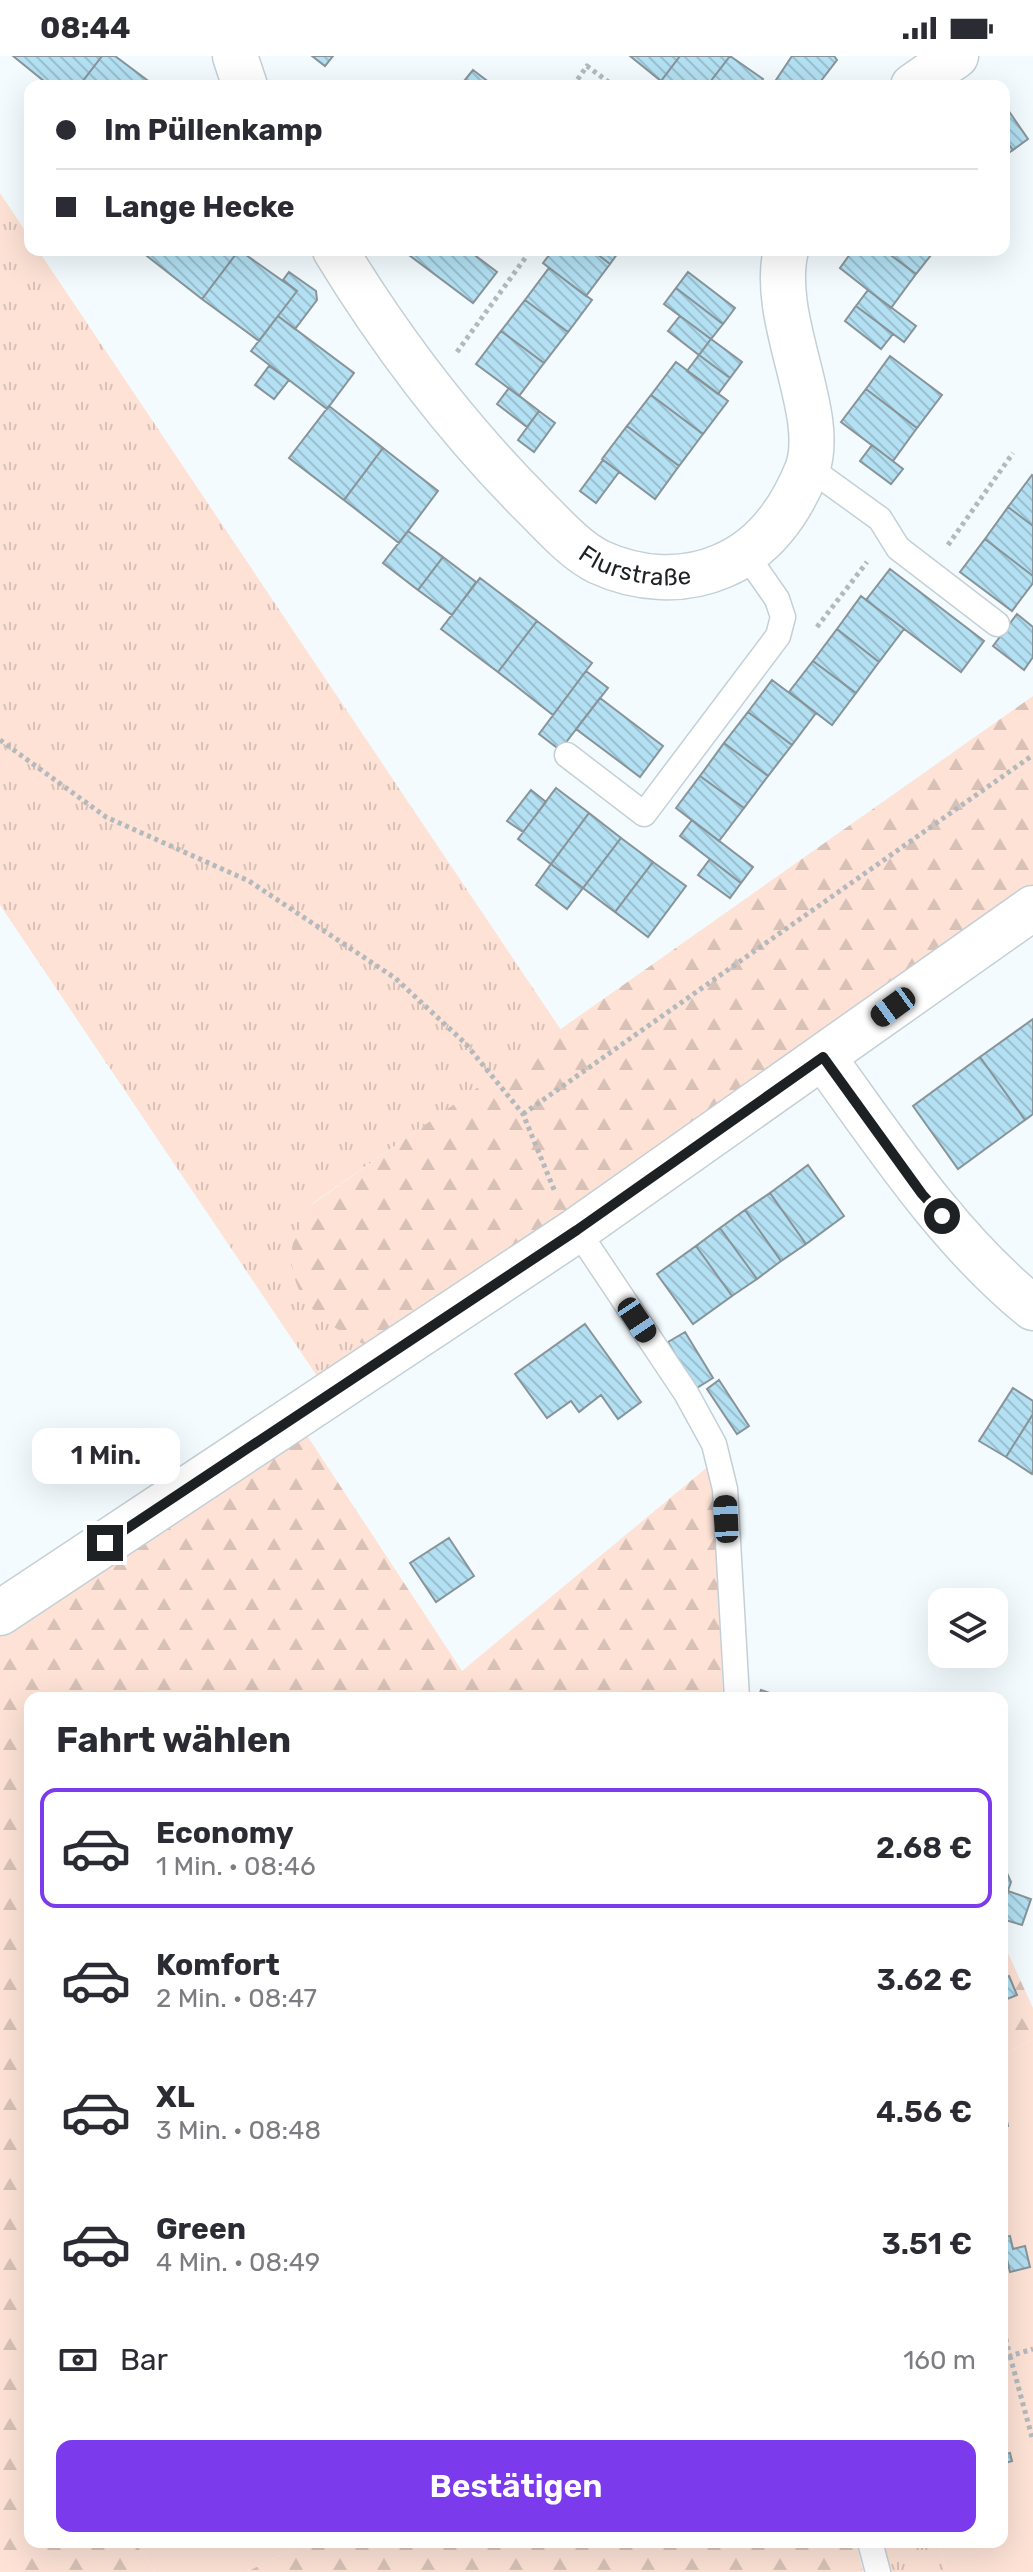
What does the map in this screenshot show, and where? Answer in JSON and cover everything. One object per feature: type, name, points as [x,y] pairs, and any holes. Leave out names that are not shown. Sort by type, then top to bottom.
[{"type":"street","points":[[235,56],[243,80]]},
{"type":"street","points":[[922,80],[956,56]]},
{"type":"street","name":"Flurstraße","points":[[339,256],[431,388],[506,478],[562,534],[598,561],[646,577],[698,576],[747,556],[784,516],[808,467],[810,426],[784,306],[784,256]]},
{"type":"street","points":[[0,1613],[577,1230],[1033,908]]},
{"type":"street","points":[[823,1057],[922,1194],[1003,1284],[1033,1308]]},
{"type":"lane","points":[[808,467],[880,519],[898,548],[997,624]]},
{"type":"lane","points":[[567,755],[644,814],[778,636],[783,617],[777,599],[747,556]]},
{"type":"lane","points":[[577,1230],[686,1393],[714,1444],[725,1489],[737,1692]]},
{"type":"lane","points":[[872,2548],[878,2572]]},
{"type":"path","points":[[577,80],[587,66],[606,80]]},
{"type":"path","points":[[431,388],[527,256]]},
{"type":"path","points":[[929,571],[1013,453]]},
{"type":"path","points":[[783,617],[809,637],[889,534]]},
{"type":"path","points":[[0,740],[106,817],[249,881],[395,978],[465,1043],[523,1114],[541,1164],[577,1230]]},
{"type":"path","points":[[523,1114],[1033,755]]},
{"type":"path","points":[[1008,2348],[1033,2441]]},
{"type":"path","points":[[1010,2356],[1033,2349]]},
{"type":"green space","points":[[0,193],[24,229],[24,256],[42,256],[561,1030],[313,1203],[371,1348],[323,1385],[0,905]]},
{"type":"green space","points":[[1033,696],[1033,888],[371,1348],[314,1311],[296,1284],[292,1248],[314,1203]]},
{"type":"green space","points":[[306,1434],[462,1671],[711,1464],[723,1692],[24,1692],[24,2548],[139,2548],[155,2572],[0,2572],[0,1636]]},
{"type":"green space","points":[[1008,1953],[1033,2008],[1033,2039],[1008,2053]]},
{"type":"green space","points":[[1033,2039],[1033,2572],[946,2572],[940,2548],[1008,2548],[1008,2053]]},
{"type":"green space","points":[[139,2548],[294,2548],[246,2572],[155,2572]]},
{"type":"green space","points":[[294,2548],[857,2548],[863,2572],[246,2572]]},
{"type":"green space","points":[[885,2548],[940,2548],[946,2572],[891,2572]]},
{"type":"building","points":[[13,56],[102,56],[84,80],[43,80]]},
{"type":"building","points":[[102,56],[115,56],[147,80],[84,80]]},
{"type":"building","points":[[312,56],[333,56],[325,66]]},
{"type":"building","points":[[630,56],[680,56],[660,80]]},
{"type":"building","points":[[680,56],[730,56],[712,80],[662,80]]},
{"type":"building","points":[[730,56],[763,79],[762,80],[712,80]]},
{"type":"building","points":[[792,56],[834,56],[837,60],[822,80],[776,80]]},
{"type":"building","points":[[473,70],[486,80],[465,80]]},
{"type":"building","points":[[1010,113],[1028,139],[1013,150],[1010,146]]},
{"type":"building","points":[[147,256],[234,256],[202,299]]},
{"type":"building","points":[[234,256],[247,256],[297,291],[259,341],[202,299]]},
{"type":"building","points":[[410,256],[476,256],[497,272],[473,303]]},
{"type":"building","points":[[548,256],[600,256],[610,264],[586,296],[543,263]]},
{"type":"building","points":[[600,256],[616,256],[610,264]]},
{"type":"building","points":[[849,256],[892,256],[916,274],[891,308],[840,268]]},
{"type":"building","points":[[892,256],[930,256],[916,274]]},
{"type":"building","points":[[549,268],[592,300],[568,332],[525,300]]},
{"type":"building","points":[[289,272],[316,291],[317,300],[295,329],[278,316],[297,291],[283,280]]},
{"type":"building","points":[[688,272],[735,308],[723,324],[676,288]]},
{"type":"building","points":[[676,288],[723,324],[711,339],[664,304]]},
{"type":"building","points":[[868,290],[916,326],[904,342],[856,306]]},
{"type":"building","points":[[525,300],[568,332],[544,363],[501,331]]},
{"type":"building","points":[[856,306],[893,334],[881,349],[845,321]]},
{"type":"building","points":[[278,316],[354,373],[327,409],[251,351]]},
{"type":"building","points":[[680,316],[711,339],[699,355],[668,331]]},
{"type":"building","points":[[501,331],[544,363],[519,396],[476,364]]},
{"type":"building","points":[[711,339],[742,362],[730,378],[699,355]]},
{"type":"building","points":[[699,355],[730,378],[718,394],[687,371]]},
{"type":"building","points":[[890,356],[942,395],[917,428],[866,389]]},
{"type":"building","points":[[676,362],[728,401],[703,434],[651,395]]},
{"type":"building","points":[[269,366],[289,380],[274,399],[255,385]]},
{"type":"building","points":[[509,388],[539,411],[527,427],[497,404]]},
{"type":"building","points":[[866,389],[917,428],[893,461],[841,422]]},
{"type":"building","points":[[651,395],[703,434],[679,466],[627,426]]},
{"type":"building","points":[[329,406],[383,448],[344,500],[289,458]]},
{"type":"building","points":[[539,411],[555,423],[534,452],[518,440]]},
{"type":"building","points":[[627,426],[679,466],[655,499],[602,459]]},
{"type":"building","points":[[872,445],[903,469],[891,484],[860,461]]},
{"type":"building","points":[[383,448],[438,491],[399,543],[344,500]]},
{"type":"building","points":[[603,460],[619,472],[596,503],[580,491]]},
{"type":"building","points":[[1033,476],[1033,526],[1008,507]]},
{"type":"building","points":[[1008,507],[1033,526],[1033,576],[985,539]]},
{"type":"building","points":[[408,531],[443,557],[418,590],[383,563]]},
{"type":"building","points":[[985,539],[1033,576],[1033,583],[1012,611],[960,572]]},
{"type":"building","points":[[443,557],[476,582],[452,615],[418,590]]},
{"type":"building","points":[[890,569],[984,641],[961,672],[866,600]]},
{"type":"building","points":[[480,578],[537,621],[498,672],[441,629]]},
{"type":"building","points":[[861,596],[904,629],[879,662],[837,629]]},
{"type":"building","points":[[1017,614],[1033,627],[1033,657],[1024,670],[993,646]]},
{"type":"building","points":[[537,621],[592,663],[553,715],[498,672]]},
{"type":"building","points":[[837,629],[879,662],[856,693],[813,661]]},
{"type":"building","points":[[813,661],[856,693],[832,725],[789,692]]},
{"type":"building","points":[[586,671],[608,688],[560,750],[539,734]]},
{"type":"building","points":[[772,680],[816,713],[792,745],[748,712]]},
{"type":"building","points":[[600,698],[663,746],[640,777],[576,729]]},
{"type":"building","points":[[748,712],[792,745],[768,776],[724,743]]},
{"type":"building","points":[[724,743],[768,776],[744,808],[700,776]]},
{"type":"building","points":[[700,776],[744,808],[719,841],[676,808]]},
{"type":"building","points":[[556,788],[589,813],[551,864],[518,839]]},
{"type":"building","points":[[531,790],[546,802],[523,832],[507,821]]},
{"type":"building","points":[[589,813],[621,838],[583,888],[551,864]]},
{"type":"building","points":[[692,820],[753,867],[741,883],[680,836]]},
{"type":"building","points":[[621,838],[653,862],[615,912],[583,888]]},
{"type":"building","points":[[710,859],[741,883],[730,898],[698,875]]},
{"type":"building","points":[[653,862],[686,886],[648,937],[615,912]]},
{"type":"building","points":[[551,864],[583,888],[567,909],[536,885]]},
{"type":"building","points":[[1033,1019],[1033,1114],[1025,1120],[980,1057]]},
{"type":"building","points":[[980,1057],[1025,1120],[958,1169],[913,1106]]},
{"type":"building","points":[[808,1165],[844,1216],[806,1244],[770,1193]]},
{"type":"building","points":[[770,1193],[806,1244],[781,1261],[745,1210]]},
{"type":"building","points":[[745,1210],[781,1261],[757,1279],[720,1228]]},
{"type":"building","points":[[720,1228],[757,1279],[732,1296],[696,1246]]},
{"type":"building","points":[[696,1246],[732,1296],[693,1324],[657,1274]]},
{"type":"building","points":[[585,1324],[641,1402],[618,1419],[601,1395],[579,1412],[571,1401],[547,1418],[515,1374]]},
{"type":"building","points":[[685,1332],[713,1378],[695,1389],[668,1342]]},
{"type":"building","points":[[719,1380],[749,1426],[737,1434],[707,1389]]},
{"type":"building","points":[[1013,1388],[1033,1401],[1033,1414],[1006,1457],[979,1441]]},
{"type":"building","points":[[1033,1414],[1033,1472],[1032,1474],[1006,1457]]},
{"type":"building","points":[[449,1538],[474,1576],[436,1602],[410,1563]]},
{"type":"building","points":[[1008,1891],[1031,1899],[1022,1925],[1008,1921]]},
{"type":"building","points":[[1008,1976],[1017,1995],[1008,1999]]},
{"type":"building","points":[[1008,2236],[1013,2249],[1025,2246],[1030,2267],[1010,2272]]},
{"type":"route","points":[[105,1543],[577,1230],[823,1057],[922,1194],[942,1216]]}]
